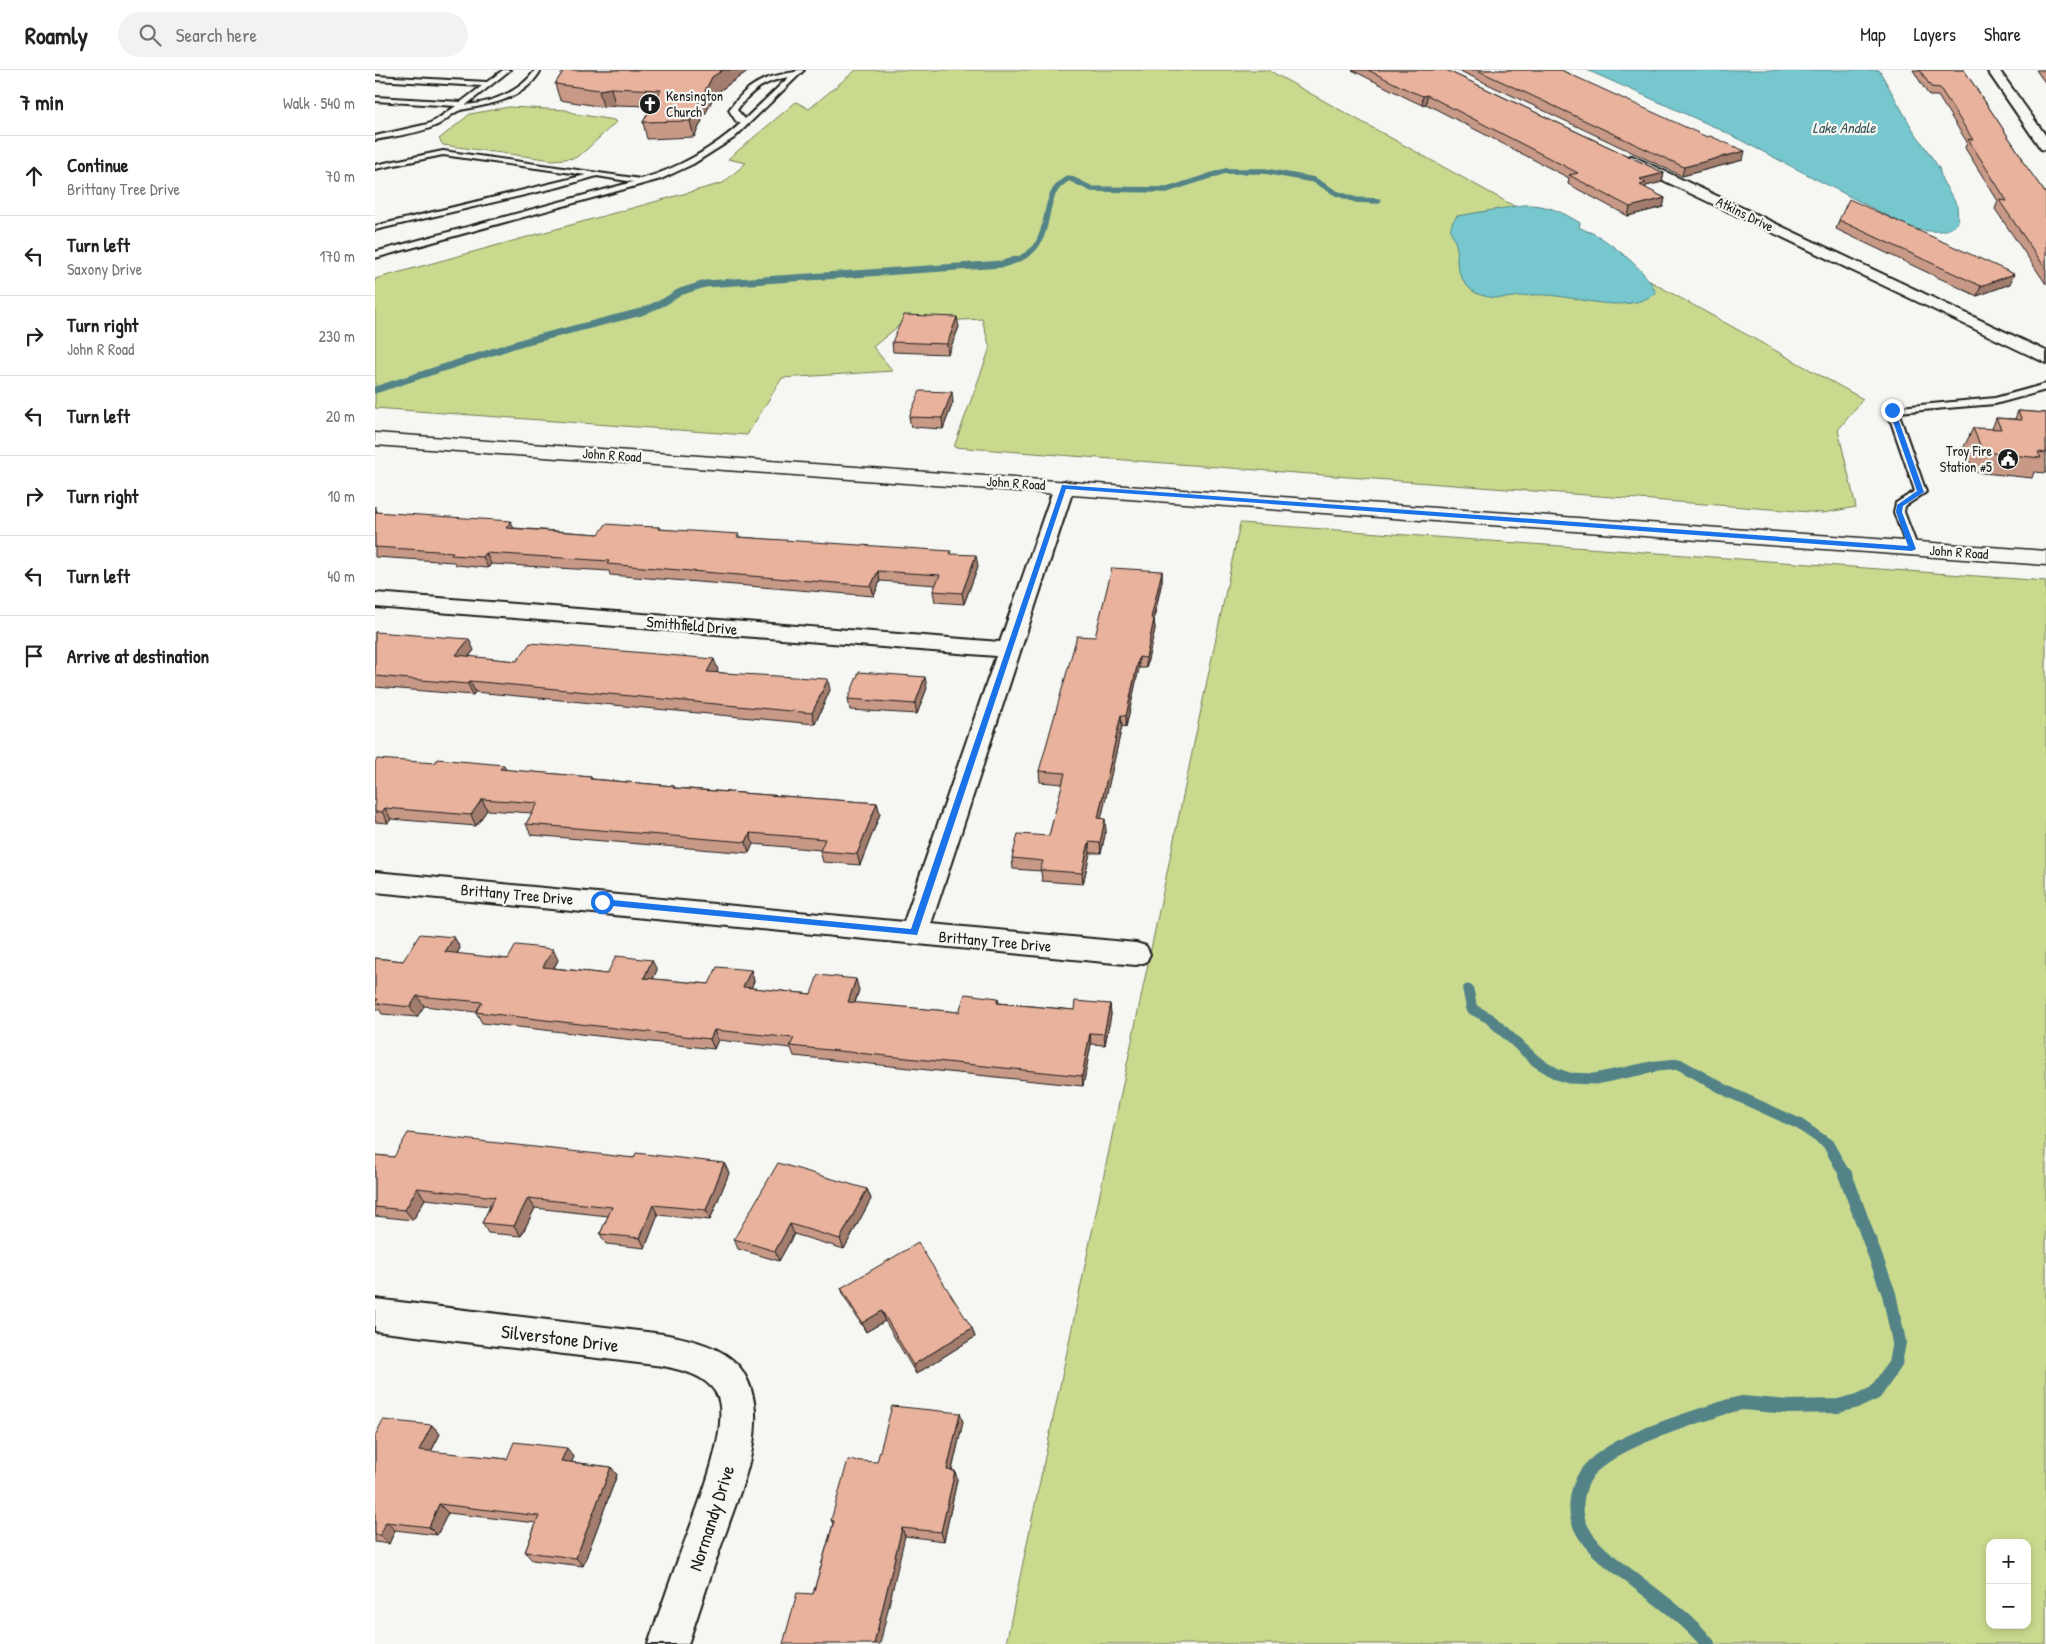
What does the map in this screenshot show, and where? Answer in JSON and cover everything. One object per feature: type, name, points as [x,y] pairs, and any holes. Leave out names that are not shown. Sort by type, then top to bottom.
[{"type":"main road","name":"John R Road","points":[[375,439],[2046,558]]},
{"type":"street","points":[[1993,70],[2046,146]]},
{"type":"street","name":"Atkins Drive","points":[[1617,152],[2046,358]]},
{"type":"street","points":[[914,933],[1064,487]]},
{"type":"street","name":"Smithfield Drive","points":[[375,600],[1009,650]]},
{"type":"street","name":"Brittany Tree Drive","points":[[375,882],[1136,954]]},
{"type":"street","name":"Silverstone Drive","points":[[375,1315],[690,1355],[712,1365],[724,1376],[733,1389]]},
{"type":"street","name":"Normandy Drive","points":[[669,1644],[733,1451],[738,1407],[733,1389]]},
{"type":"lane","points":[[375,138],[430,126],[439,122],[507,70]]},
{"type":"lane","points":[[375,99],[476,107],[507,98],[535,76],[538,70]]},
{"type":"lane","points":[[375,255],[658,177],[690,162],[731,136],[799,72]]},
{"type":"lane","points":[[746,122],[739,118],[733,110],[744,94],[757,83],[767,78],[799,72]]},
{"type":"lane","points":[[375,78],[489,84]]},
{"type":"lane","points":[[375,167],[443,153],[643,181]]},
{"type":"lane","points":[[375,228],[559,185],[597,174]]},
{"type":"lane","points":[[1912,549],[1899,512],[1900,505],[1921,492],[1892,410],[1995,401],[2046,387]]},
{"type":"green space","points":[[856,70],[1268,70],[1863,399],[1838,430],[1856,507],[1823,513],[954,447],[990,348],[982,319],[902,323],[873,347],[893,371],[782,378],[747,435],[375,408],[375,279],[723,183],[746,163],[728,159],[796,102],[809,109]]},
{"type":"green space","points":[[509,107],[566,110],[576,114],[614,120],[616,122],[575,158],[553,160],[443,145],[439,139],[470,114]]},
{"type":"green space","points":[[1240,523],[2046,581],[2046,1644],[1006,1644]]},
{"type":"water","name":"Lake Andale","points":[[1587,70],[1879,70],[1912,128],[1939,168],[1942,180],[1957,205],[1958,222],[1954,226],[1942,231],[1928,231],[1909,227],[1717,128]]},
{"type":"water","points":[[1523,205],[1553,209],[1580,223],[1579,227],[1600,237],[1616,248],[1640,269],[1656,293],[1643,300],[1616,304],[1544,295],[1494,298],[1472,291],[1465,283],[1458,268],[1456,244],[1451,233],[1453,221],[1457,216]]},
{"type":"building","points":[[564,70],[723,70],[712,77],[690,121],[643,122],[661,90],[611,88],[599,90],[555,84]]},
{"type":"building","points":[[1368,70],[1446,70],[1664,173],[1640,179],[1646,183],[1640,185],[1665,198],[1630,207],[1569,175],[1578,173],[1427,95],[1423,96],[1410,91]]},
{"type":"building","points":[[1477,70],[1561,70],[1707,137],[1710,136],[1745,151],[1684,167]]},
{"type":"building","points":[[1920,70],[1964,70],[2023,159],[2021,159],[2046,194],[2046,269],[1999,200],[2007,201],[1968,139],[1973,140],[1940,88],[1931,87]]},
{"type":"building","points":[[1849,199],[2014,274],[1981,286],[1839,220]]},
{"type":"building","points":[[904,315],[957,317],[947,344],[892,342]]},
{"type":"building","points":[[920,391],[952,392],[942,418],[909,417]]},
{"type":"building","points":[[2018,411],[2046,413],[2046,453],[2038,452],[2041,458],[1983,452],[1973,428],[2001,429],[1996,418],[2022,420]]},
{"type":"building","points":[[375,512],[511,521],[506,528],[599,534],[606,524],[659,527],[658,529],[739,534],[737,537],[951,551],[950,554],[976,555],[962,593],[933,591],[940,575],[878,571],[871,586],[607,564],[609,561],[486,553],[483,557],[451,555],[453,552],[375,547]]},
{"type":"building","points":[[1112,568],[1162,571],[1151,618],[1154,619],[1146,658],[1139,657],[1126,716],[1121,715],[1098,818],[1105,819],[1100,843],[1089,842],[1082,873],[1040,870],[1043,861],[1012,858],[1018,834],[1049,836],[1065,773],[1039,771],[1077,636],[1095,637]]},
{"type":"building","points":[[375,632],[469,639],[456,655],[517,661],[530,643],[714,659],[707,672],[828,679],[812,713],[470,681],[468,684],[375,676]]},
{"type":"building","points":[[859,672],[925,677],[915,704],[848,699]]},
{"type":"building","points":[[377,759],[435,763],[437,759],[504,765],[500,769],[674,786],[673,788],[877,803],[857,854],[820,851],[825,839],[750,833],[746,842],[526,824],[538,803],[482,799],[471,815],[385,808],[382,812],[375,812],[375,762]]},
{"type":"building","points":[[420,934],[454,937],[445,952],[508,959],[516,945],[553,949],[543,967],[607,974],[616,956],[652,960],[644,978],[709,984],[717,967],[751,970],[743,987],[811,994],[818,975],[856,979],[848,1002],[959,1012],[965,994],[998,998],[997,1003],[1074,1010],[1075,1001],[1110,1004],[1104,1034],[1090,1033],[1082,1076],[790,1046],[794,1038],[714,1030],[710,1039],[476,1012],[482,1002],[417,996],[410,1007],[375,1003],[378,999],[375,999],[375,958],[403,961]]},
{"type":"building","points":[[408,1133],[634,1158],[636,1153],[724,1163],[706,1210],[653,1205],[640,1238],[600,1234],[612,1207],[528,1198],[514,1226],[482,1223],[495,1197],[417,1188],[405,1210],[375,1207],[375,1155],[394,1157]]},
{"type":"building","points":[[778,1163],[867,1189],[840,1239],[790,1224],[775,1251],[734,1239]]},
{"type":"building","points":[[918,1243],[972,1328],[913,1365],[882,1311],[862,1323],[841,1288]]},
{"type":"building","points":[[892,1406],[960,1413],[947,1470],[955,1471],[941,1532],[902,1528],[874,1644],[783,1644],[797,1593],[813,1594],[834,1521],[831,1520],[848,1460],[877,1462]]},
{"type":"building","points":[[383,1420],[432,1425],[419,1450],[507,1459],[514,1442],[567,1448],[561,1461],[611,1467],[576,1558],[525,1552],[539,1516],[439,1504],[429,1527],[386,1522],[380,1535],[375,1535],[375,1436]]},
{"type":"waterway","points":[[1011,262],[1027,255],[1037,245],[1052,197],[1058,186],[1069,178],[1092,189],[1167,190],[1225,171],[1265,171],[1314,180],[1336,193],[1356,200],[1378,201]]},
{"type":"waterway","points":[[375,390],[523,342],[641,312],[664,302],[680,292],[705,284],[1003,264],[1015,260]]},
{"type":"waterway","points":[[1468,990],[1472,1009],[1489,1018],[1536,1061],[1557,1074],[1569,1078],[1595,1079],[1657,1066],[1679,1064],[1729,1092],[1799,1124],[1828,1144],[1845,1175]]},
{"type":"waterway","points":[[1708,1644],[1686,1621],[1616,1566],[1592,1544],[1579,1523],[1577,1515],[1576,1507],[1579,1490],[1586,1474],[1597,1462],[1613,1451],[1652,1432],[1694,1417],[1742,1403],[1789,1407],[1838,1406],[1858,1401],[1875,1393],[1895,1364],[1899,1342],[1889,1294],[1845,1174]]},
{"type":"place","name":"Kensington Church","points":[[650,104]]},
{"type":"place","name":"Troy Fire Station #5","points":[[2008,459]]},
{"type":"route","points":[[602,902],[914,933],[1064,487],[1912,549],[1899,512],[1900,505],[1921,492],[1892,410]]}]
